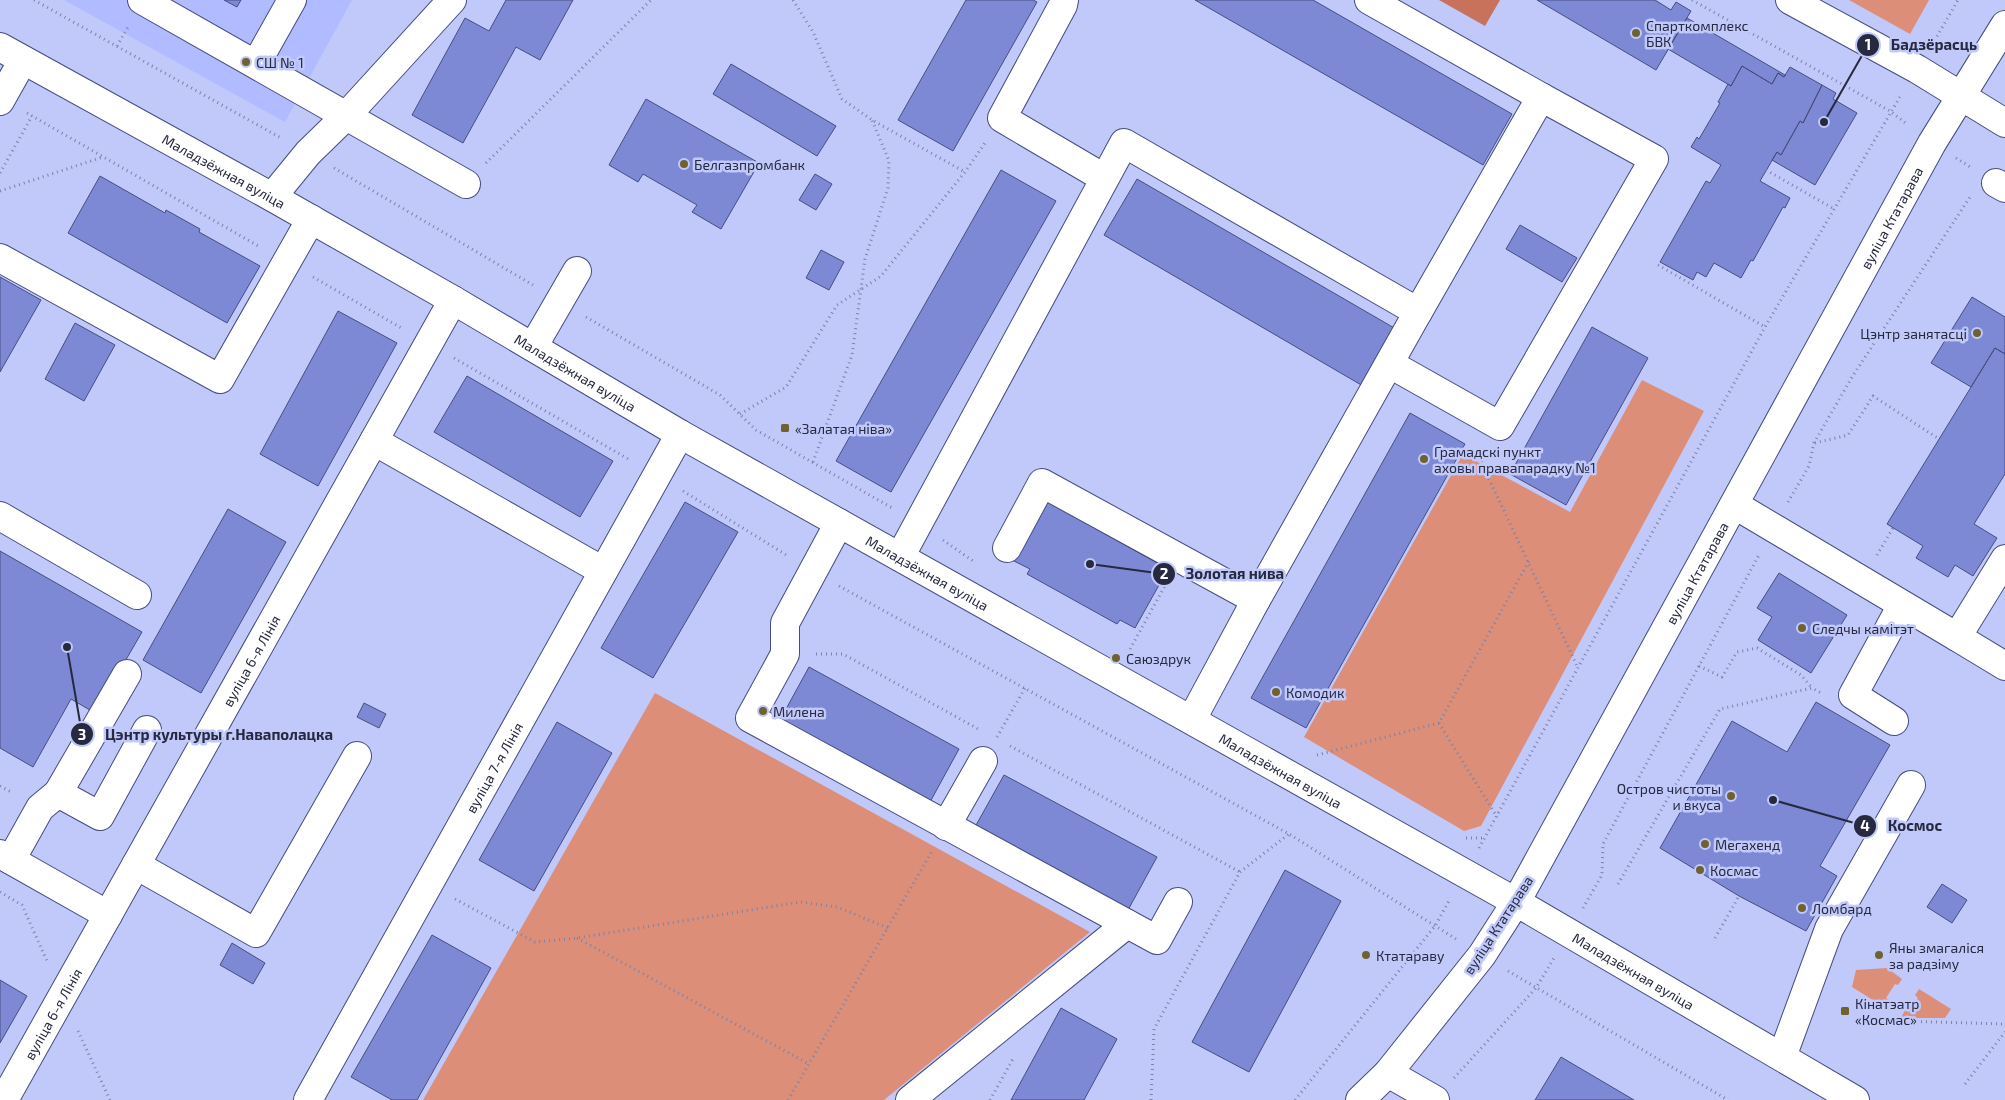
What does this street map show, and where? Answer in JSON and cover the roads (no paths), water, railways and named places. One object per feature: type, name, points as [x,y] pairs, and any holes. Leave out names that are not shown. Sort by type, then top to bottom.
[{"type":"street","points":[[142,0],[466,184]]},
{"type":"street","points":[[256,64],[292,0]]},
{"type":"street","points":[[272,196],[308,153],[346,116],[452,0]]},
{"type":"street","points":[[1064,0],[1002,118],[1104,178]]},
{"type":"street","points":[[1369,0],[1654,159],[1500,426],[1390,364]]},
{"type":"street","points":[[1790,0],[1917,69],[2005,123]]},
{"type":"street","name":"вуліца Ктатарава","points":[[1360,1100],[1388,1073],[1482,955],[1516,902],[1932,143],[2005,25]]},
{"type":"street","points":[[1,100],[11,54]]},
{"type":"street","name":"Маладзёжная вуліца","points":[[11,54],[272,196],[680,434],[1516,902],[1855,1100]]},
{"type":"street","points":[[1192,719],[1256,600],[1541,97]]},
{"type":"street","points":[[900,557],[917,522],[1124,143],[1418,312]]},
{"type":"street","points":[[0,258],[220,379],[311,219]]},
{"type":"street","points":[[533,347],[577,271]]},
{"type":"street","name":"вуліца 6-я Лінія","points":[[4,1100],[453,300]]},
{"type":"street","name":"вуліца 7-я Лінія","points":[[308,1100],[680,434]]},
{"type":"street","points":[[374,440],[603,571]]},
{"type":"street","points":[[1007,548],[1042,483],[1256,600]]},
{"type":"street","points":[[1735,505],[2005,666]]},
{"type":"street","points":[[0,516],[137,595]]},
{"type":"street","points":[[840,523],[784,623],[785,654],[750,718],[1157,940],[1178,902]]},
{"type":"street","points":[[1957,637],[2005,559]]},
{"type":"street","points":[[1894,721],[1853,695],[1902,605]]},
{"type":"street","points":[[108,915],[5,857],[40,808],[58,793],[126,674]]},
{"type":"street","points":[[58,793],[100,816],[147,730]]},
{"type":"street","points":[[946,826],[989,750]]},
{"type":"street","points":[[136,865],[256,933],[357,756]]},
{"type":"street","points":[[1782,1058],[1828,929],[1911,785]]},
{"type":"street","points":[[910,1100],[1127,924]]},
{"type":"street","points":[[1388,1073],[1435,1100]]},
{"type":"place","name":"Спарткомплекс БВК","points":[[1636,33]]},
{"type":"place","name":"СШ № 1","points":[[246,62]]},
{"type":"place","name":"Бадзёрасць","points":[[1824,122]]},
{"type":"place","name":"Белгазпромбанк","points":[[684,164]]},
{"type":"place","name":"Цэнтр занятасці","points":[[1977,333]]},
{"type":"place","name":"«Залатая ніва»","points":[[785,428]]},
{"type":"place","name":"Грамадскі пункт аховы правапарадку №1","points":[[1424,459]]},
{"type":"place","name":"Золотая нива","points":[[1090,564]]},
{"type":"place","name":"Следчы камітэт","points":[[1802,628]]},
{"type":"place","name":"Цэнтр культуры г.Наваполацка","points":[[67,647]]},
{"type":"place","name":"Саюздрук","points":[[1116,658]]},
{"type":"place","name":"Комодик","points":[[1276,692]]},
{"type":"place","name":"Милена","points":[[763,711]]},
{"type":"place","name":"Остров чистоты и вкуса","points":[[1731,796]]},
{"type":"place","name":"Космос","points":[[1773,800]]},
{"type":"place","name":"Мегахенд","points":[[1705,844]]},
{"type":"place","name":"Космас","points":[[1700,870]]},
{"type":"place","name":"Ломбард","points":[[1802,908]]},
{"type":"place","name":"Ктатараву","points":[[1366,955]]},
{"type":"place","name":"Яны змагаліся за радзіму","points":[[1879,955]]},
{"type":"place","name":"Кінатэатр «Космас»","points":[[1845,1011]]}]
